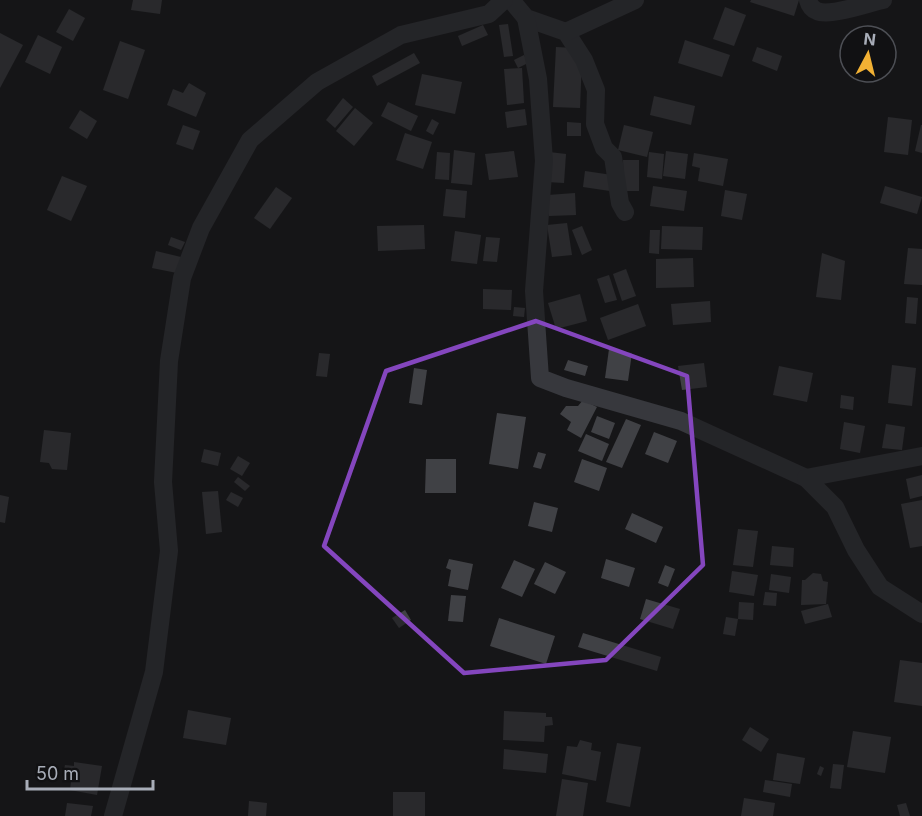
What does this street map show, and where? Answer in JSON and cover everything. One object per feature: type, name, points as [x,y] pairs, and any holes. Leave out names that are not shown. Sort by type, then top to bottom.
[{"type":"street","points":[[113,816],[154,672],[169,551],[163,482],[169,361],[183,278],[201,228],[250,140],[317,82],[400,35],[489,14],[504,0]]},
{"type":"street","points":[[511,0],[526,18],[538,79],[544,161],[534,291],[540,378],[566,388],[681,421],[806,478],[835,507],[856,550],[880,587],[922,614]]},
{"type":"street","points":[[566,32],[634,0]]},
{"type":"street","points":[[808,0],[816,11],[830,12],[883,0]]},
{"type":"street","points":[[526,18],[566,32],[584,60],[596,90],[595,124],[604,148],[613,157],[618,195],[625,212]]},
{"type":"street","points":[[806,478],[922,456]]},
{"type":"highlighted area","points":[[536,321],[687,376],[703,565],[606,660],[464,673],[324,546],[386,371]]},
{"type":"building","points":[[133,0],[162,0],[160,14],[131,10]]},
{"type":"building","points":[[751,0],[799,0],[794,16],[750,2]]},
{"type":"building","points":[[725,7],[746,15],[734,46],[713,39]]},
{"type":"building","points":[[69,9],[85,18],[73,41],[56,32]]},
{"type":"building","points":[[508,24],[513,56],[504,57],[499,25]]},
{"type":"building","points":[[483,25],[488,35],[462,46],[458,36]]},
{"type":"building","points":[[0,33],[23,45],[0,88]]},
{"type":"building","points":[[38,35],[62,47],[50,74],[25,62]]},
{"type":"building","points":[[685,40],[730,55],[722,77],[678,63]]},
{"type":"building","points":[[120,41],[145,50],[128,99],[103,90]]},
{"type":"building","points":[[556,47],[574,48],[582,58],[580,108],[553,107]]},
{"type":"building","points":[[757,47],[782,56],[777,71],[752,61]]},
{"type":"building","points":[[414,53],[420,63],[377,86],[372,76]]},
{"type":"building","points":[[524,55],[528,63],[518,68],[514,60]]},
{"type":"building","points":[[522,68],[524,103],[507,105],[504,69]]},
{"type":"building","points":[[422,74],[462,82],[455,114],[415,105]]},
{"type":"building","points":[[189,83],[206,93],[196,117],[167,105],[173,89],[183,93]]},
{"type":"building","points":[[654,96],[695,106],[691,125],[650,115]]},
{"type":"building","points":[[343,98],[353,107],[335,128],[326,120]]},
{"type":"building","points":[[388,102],[418,116],[411,131],[381,116]]},
{"type":"building","points":[[355,108],[373,123],[354,146],[336,131]]},
{"type":"building","points":[[525,109],[527,125],[507,128],[505,112]]},
{"type":"building","points":[[80,110],[97,121],[87,139],[69,128]]},
{"type":"building","points":[[888,117],[912,120],[908,155],[884,152]]},
{"type":"building","points":[[432,119],[439,123],[433,135],[426,131]]},
{"type":"building","points":[[567,122],[581,123],[581,136],[567,136]]},
{"type":"building","points":[[183,125],[200,131],[193,150],[176,144]]},
{"type":"building","points":[[624,125],[653,132],[647,157],[618,150]]},
{"type":"building","points":[[922,125],[922,153],[915,151]]},
{"type":"building","points":[[405,133],[432,142],[423,169],[396,160]]},
{"type":"building","points":[[454,150],[475,153],[472,185],[451,183]]},
{"type":"building","points":[[514,151],[518,177],[489,180],[485,154]]},
{"type":"building","points":[[666,151],[688,154],[685,179],[663,176]]},
{"type":"building","points":[[437,152],[450,153],[449,180],[435,179]]},
{"type":"building","points":[[549,152],[566,154],[564,183],[547,182]]},
{"type":"building","points":[[649,152],[664,154],[662,179],[647,177]]},
{"type":"building","points":[[694,153],[728,159],[723,186],[698,181],[700,168],[692,166]]},
{"type":"building","points":[[623,160],[639,160],[639,191],[624,191]]},
{"type":"building","points":[[585,171],[612,175],[610,191],[583,187]]},
{"type":"building","points":[[62,176],[87,186],[71,221],[47,210]]},
{"type":"building","points":[[653,186],[687,191],[684,211],[650,206]]},
{"type":"building","points":[[885,186],[922,197],[917,214],[880,203]]},
{"type":"building","points":[[276,187],[292,198],[270,229],[254,218]]},
{"type":"building","points":[[446,189],[467,191],[465,218],[443,216]]},
{"type":"building","points":[[725,190],[747,194],[742,220],[721,216]]},
{"type":"building","points":[[575,193],[576,215],[549,216],[548,195]]},
{"type":"building","points":[[567,223],[572,255],[552,257],[547,225]]},
{"type":"building","points":[[424,225],[425,249],[378,251],[377,226]]},
{"type":"building","points":[[582,226],[592,250],[582,255],[572,230]]},
{"type":"building","points":[[662,226],[703,227],[702,250],[661,249]]},
{"type":"building","points":[[650,230],[660,230],[659,254],[649,253]]},
{"type":"building","points":[[455,231],[481,235],[477,264],[451,261]]},
{"type":"building","points":[[171,237],[185,242],[181,250],[168,245]]},
{"type":"building","points":[[486,237],[500,238],[497,262],[483,261]]},
{"type":"building","points":[[908,248],[922,249],[922,285],[904,284]]},
{"type":"building","points":[[156,251],[181,257],[177,273],[152,268]]},
{"type":"building","points":[[822,253],[845,261],[841,300],[816,297]]},
{"type":"building","points":[[693,258],[694,287],[656,288],[656,259]]},
{"type":"building","points":[[626,269],[636,296],[622,301],[613,274]]},
{"type":"building","points":[[609,275],[617,300],[605,303],[597,279]]},
{"type":"building","points":[[483,289],[512,290],[511,310],[483,309]]},
{"type":"building","points":[[580,294],[587,321],[556,329],[548,303]]},
{"type":"building","points":[[907,297],[918,298],[916,324],[905,323]]},
{"type":"building","points":[[710,301],[711,322],[673,325],[671,304]]},
{"type":"building","points":[[638,304],[646,326],[608,340],[600,318]]},
{"type":"building","points":[[514,307],[525,308],[524,317],[513,316]]},
{"type":"building","points":[[609,349],[632,353],[628,381],[605,378]]},
{"type":"building","points":[[319,353],[330,354],[327,377],[316,376]]},
{"type":"building","points":[[568,360],[588,366],[585,376],[564,370]]},
{"type":"building","points":[[704,363],[707,387],[682,390],[678,366]]},
{"type":"building","points":[[892,365],[916,368],[912,406],[888,403]]},
{"type":"building","points":[[779,366],[813,373],[807,402],[773,395]]},
{"type":"building","points":[[414,368],[427,370],[422,405],[409,403]]},
{"type":"building","points":[[841,395],[854,397],[853,410],[840,408]]},
{"type":"building","points":[[583,400],[597,407],[581,438],[567,430],[571,422],[560,414],[566,406],[578,406]]},
{"type":"building","points":[[497,413],[526,417],[518,469],[489,464]]},
{"type":"building","points":[[597,416],[615,423],[609,439],[591,432]]},
{"type":"building","points":[[626,419],[641,425],[622,468],[606,462]]},
{"type":"building","points":[[844,422],[865,426],[860,453],[840,449]]},
{"type":"building","points":[[886,424],[905,427],[902,450],[882,448]]},
{"type":"building","points":[[44,430],[71,433],[67,470],[52,469],[49,463],[40,462]]},
{"type":"building","points":[[654,432],[677,441],[668,463],[645,454]]},
{"type":"building","points":[[586,434],[609,444],[602,461],[578,451]]},
{"type":"building","points":[[204,449],[221,453],[218,466],[201,462]]},
{"type":"building","points":[[538,452],[546,454],[541,469],[533,467]]},
{"type":"building","points":[[238,456],[250,463],[242,476],[230,469]]},
{"type":"building","points":[[426,459],[456,459],[456,493],[425,493]]},
{"type":"building","points":[[582,459],[607,468],[599,491],[574,482]]},
{"type":"building","points":[[922,475],[922,496],[910,499],[906,479]]},
{"type":"building","points":[[238,477],[250,486],[245,491],[234,482]]},
{"type":"building","points":[[218,491],[222,532],[206,534],[202,492]]},
{"type":"building","points":[[231,492],[243,498],[238,507],[226,500]]},
{"type":"building","points":[[0,495],[9,497],[5,523],[0,522]]},
{"type":"building","points":[[922,500],[922,546],[910,548],[901,504]]},
{"type":"building","points":[[534,502],[558,508],[552,532],[528,526]]},
{"type":"building","points":[[632,513],[663,527],[656,543],[625,529]]},
{"type":"building","points":[[738,529],[758,531],[753,567],[733,565]]},
{"type":"building","points":[[772,546],[794,548],[793,567],[770,565]]},
{"type":"building","points":[[449,559],[473,564],[468,590],[448,586],[451,570],[446,568]]},
{"type":"building","points":[[606,559],[635,568],[629,587],[601,578]]},
{"type":"building","points":[[514,560],[535,569],[522,597],[501,588]]},
{"type":"building","points":[[545,562],[566,572],[555,594],[534,584]]},
{"type":"building","points":[[665,565],[675,569],[668,587],[658,583]]},
{"type":"building","points":[[732,571],[758,575],[754,596],[729,592]]},
{"type":"building","points":[[813,573],[821,574],[823,581],[828,582],[826,604],[801,605],[802,580]]},
{"type":"building","points":[[771,574],[791,577],[789,593],[769,590]]},
{"type":"building","points":[[765,592],[777,593],[776,606],[763,605]]},
{"type":"building","points":[[451,595],[466,596],[463,622],[448,621]]},
{"type":"building","points":[[646,599],[680,609],[673,629],[640,619]]},
{"type":"building","points":[[739,602],[754,603],[753,620],[738,619]]},
{"type":"building","points":[[828,604],[832,617],[805,624],[801,611]]},
{"type":"building","points":[[405,610],[411,620],[399,628],[392,618]]},
{"type":"building","points":[[726,617],[738,619],[735,636],[723,634]]},
{"type":"building","points":[[499,618],[555,636],[546,664],[490,646]]},
{"type":"building","points":[[583,633],[661,657],[657,671],[578,647]]},
{"type":"building","points":[[900,660],[922,663],[922,706],[894,702]]},
{"type":"building","points":[[188,710],[231,718],[226,745],[183,738]]},
{"type":"building","points":[[504,711],[546,713],[546,717],[552,717],[553,725],[545,726],[544,742],[503,740]]},
{"type":"building","points":[[750,727],[769,739],[761,752],[742,740]]},
{"type":"building","points":[[853,731],[891,737],[885,773],[847,767]]},
{"type":"building","points":[[580,740],[592,743],[591,750],[601,752],[596,781],[562,774],[567,746],[577,747]]},
{"type":"building","points":[[617,743],[641,747],[630,807],[606,802]]},
{"type":"building","points":[[504,749],[548,754],[546,773],[503,769]]},
{"type":"building","points":[[777,753],[805,758],[800,784],[773,780]]},
{"type":"building","points":[[74,762],[102,766],[97,795],[70,790],[71,781],[62,780],[65,765],[74,766]]},
{"type":"building","points":[[833,764],[844,765],[841,789],[830,788]]},
{"type":"building","points":[[820,766],[824,768],[821,776],[817,774]]},
{"type":"building","points":[[562,779],[588,783],[583,816],[556,816]]},
{"type":"building","points":[[765,780],[792,784],[790,797],[763,792]]},
{"type":"building","points":[[393,792],[425,792],[425,816],[393,816]]},
{"type":"building","points":[[744,798],[775,803],[773,816],[741,816]]},
{"type":"building","points":[[249,801],[267,803],[266,816],[248,816]]},
{"type":"building","points":[[67,803],[93,806],[91,816],[65,816]]},
{"type":"building","points":[[906,803],[910,816],[900,816],[897,805]]}]
